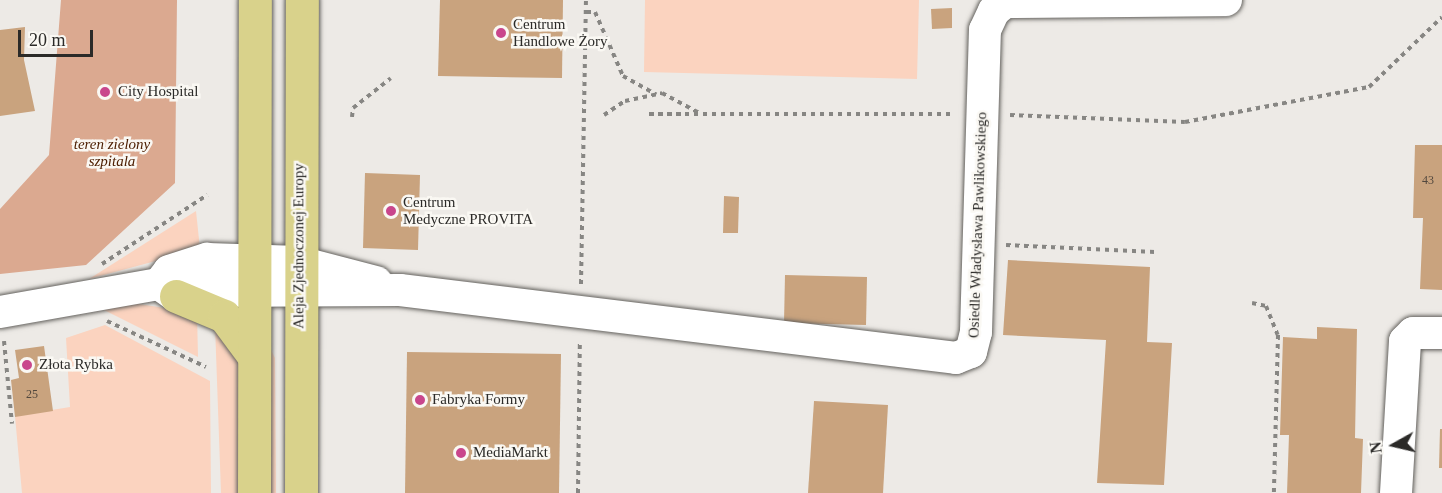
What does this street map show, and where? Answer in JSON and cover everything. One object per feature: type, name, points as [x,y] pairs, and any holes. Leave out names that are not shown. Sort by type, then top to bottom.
[{"type":"main road","points":[[254,493],[255,0]]},
{"type":"main road","name":"Aleja Zjednoczonej Europy","points":[[301,493],[299,278],[302,0]]},
{"type":"main road","points":[[167,290],[224,316],[253,355]]},
{"type":"street","name":"Osiedle Władysława Pawlikowskiego","points":[[6,325],[83,298],[167,290],[191,291],[253,278],[299,278],[580,315],[956,358],[971,352],[976,332],[985,30],[1005,2],[1226,0]]},
{"type":"street","points":[[1396,493],[1405,341],[1413,333],[1442,333]]},
{"type":"path","points":[[578,493],[586,0]]},
{"type":"path","points":[[586,12],[595,12],[623,76],[656,94],[677,97],[702,114]]},
{"type":"path","points":[[649,114],[983,114],[1185,122],[1369,87],[1442,17]]},
{"type":"path","points":[[352,117],[353,108],[391,78]]},
{"type":"path","points":[[604,115],[625,101],[656,94]]},
{"type":"path","points":[[99,266],[207,195]]},
{"type":"path","points":[[978,244],[1155,252]]},
{"type":"path","points":[[83,298],[87,321],[102,319],[206,367]]},
{"type":"path","points":[[1252,303],[1266,306],[1278,335],[1274,493]]},
{"type":"path","points":[[6,325],[2,341],[12,424]]},
{"type":"shaded area","points":[[645,0],[919,0],[917,79],[644,72]]},
{"type":"shaded area","points":[[196,211],[200,249],[89,279]]},
{"type":"shaded area","points":[[139,304],[197,313],[198,357],[96,306]]},
{"type":"shaded area","points":[[105,325],[210,381],[211,493],[22,493],[15,416],[70,407],[66,338]]},
{"type":"shaded area","points":[[215,325],[238,356],[239,493],[221,493]]},
{"type":"shaded area","points":[[268,344],[275,358],[276,493],[268,493]]},
{"type":"green space","name":"teren zielony szpitala","points":[[61,0],[177,0],[175,183],[86,265],[0,274],[0,209],[49,155]]},
{"type":"building","name":"Centrum Handlowe Żory","points":[[440,0],[563,0],[562,78],[438,76]]},
{"type":"building","points":[[952,8],[952,28],[932,29],[931,9]]},
{"type":"building","points":[[25,27],[24,60],[35,111],[0,116],[0,30]]},
{"type":"building","points":[[1415,145],[1442,145],[1442,290],[1420,289],[1423,218],[1413,218]]},
{"type":"building","name":"Centrum Medyczne PROVITA","points":[[365,173],[420,175],[418,250],[363,248]]},
{"type":"building","points":[[724,196],[739,197],[738,233],[723,233]]},
{"type":"building","points":[[1008,260],[1150,267],[1147,342],[1172,343],[1164,485],[1097,483],[1106,340],[1003,335]]},
{"type":"building","points":[[785,275],[867,277],[866,325],[784,323]]},
{"type":"building","points":[[1317,327],[1357,329],[1355,438],[1363,439],[1361,493],[1287,493],[1289,435],[1280,435],[1283,337],[1317,339]]},
{"type":"building","points":[[44,346],[53,411],[15,417],[11,380],[19,378],[15,350]]},
{"type":"building","points":[[407,352],[561,354],[559,493],[405,493]]},
{"type":"building","points":[[814,401],[888,405],[883,493],[808,493]]},
{"type":"building","points":[[1440,429],[1442,429],[1442,468],[1439,468]]},
{"type":"place","name":"Centrum Handlowe Żory","points":[[501,33]]},
{"type":"place","name":"City Hospital","points":[[105,92]]},
{"type":"place","name":"Centrum Medyczne PROVITA","points":[[391,211]]},
{"type":"place","name":"Złota Rybka","points":[[27,365]]},
{"type":"place","name":"Fabryka Formy","points":[[420,400]]},
{"type":"place","name":"MediaMarkt","points":[[461,453]]}]
